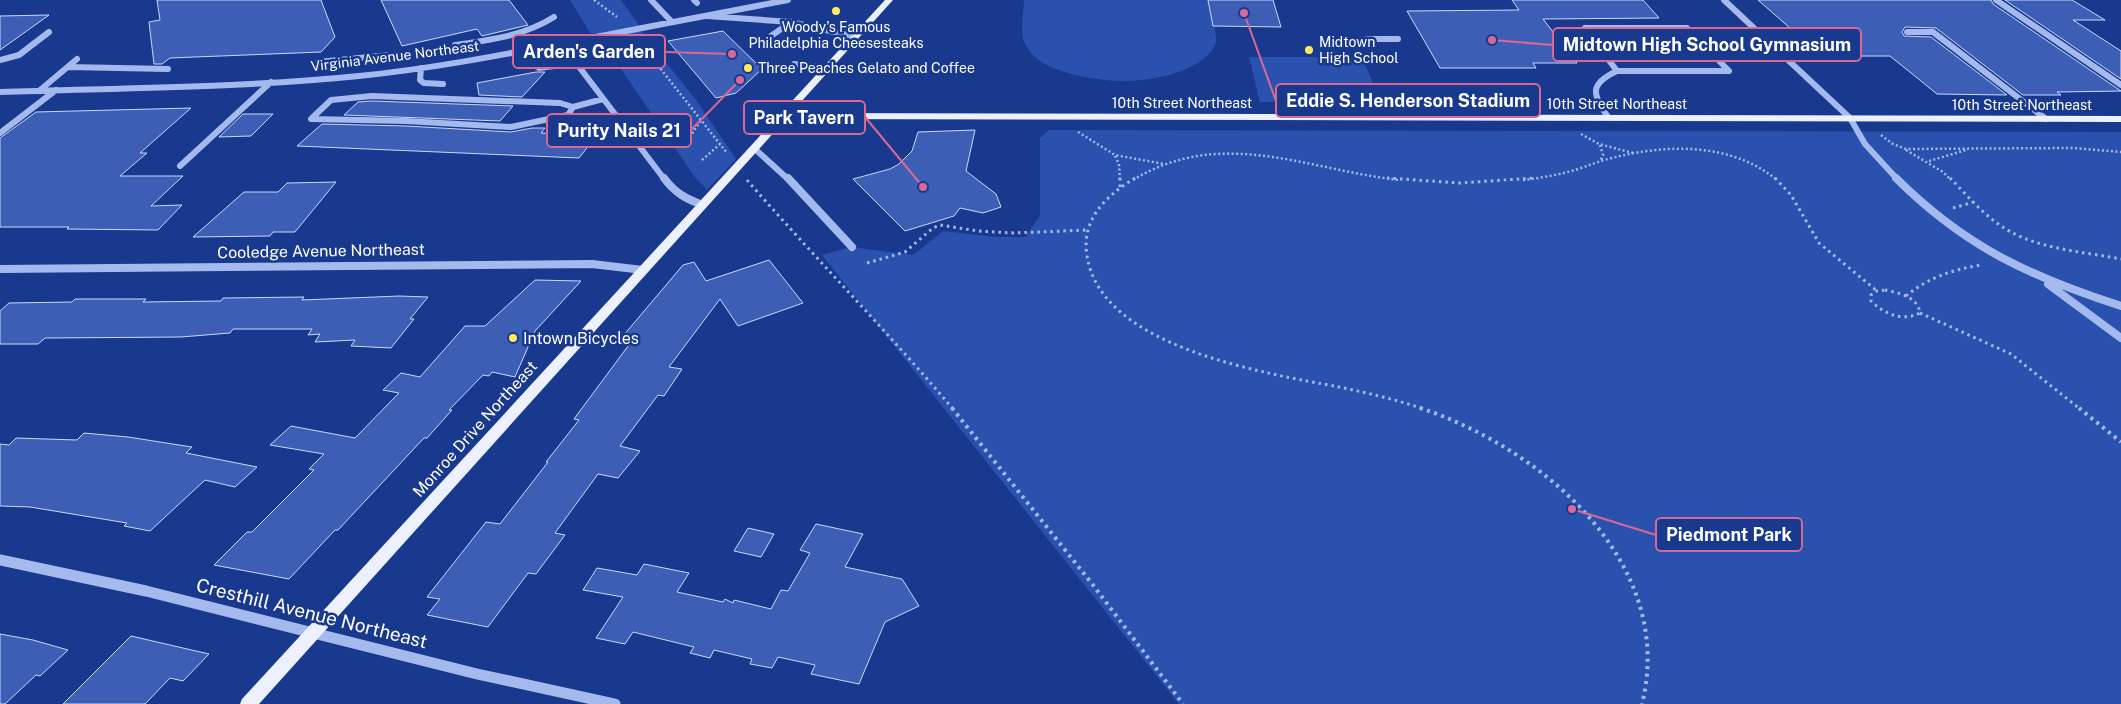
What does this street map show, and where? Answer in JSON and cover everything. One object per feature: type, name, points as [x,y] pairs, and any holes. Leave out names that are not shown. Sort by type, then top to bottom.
[{"type":"main road","name":"Monroe Drive Northeast","points":[[248,704],[889,0]]},
{"type":"main road","name":"10th Street Northeast","points":[[783,116],[2121,119]]},
{"type":"street","points":[[652,0],[672,22]]},
{"type":"street","name":"Virginia Avenue Northeast","points":[[0,92],[271,82],[421,68],[788,0]]},
{"type":"street","points":[[1724,0],[1850,118],[1860,136],[1887,169],[1920,202],[1962,234],[2040,278],[2121,338]]},
{"type":"street","points":[[1996,0],[2121,85]]},
{"type":"street","points":[[707,16],[790,22],[856,37]]},
{"type":"street","points":[[455,45],[503,38],[541,26],[554,17]]},
{"type":"street","points":[[1608,117],[1597,101],[1595,92],[1602,78],[1617,71],[1729,71],[1687,28],[1586,28],[1617,71]]},
{"type":"street","points":[[0,60],[19,55],[49,32]]},
{"type":"street","points":[[1907,32],[1933,32],[2046,119]]},
{"type":"street","points":[[1367,39],[1398,39]]},
{"type":"street","points":[[561,43],[671,188],[683,198],[703,205]]},
{"type":"street","points":[[374,49],[377,57]]},
{"type":"street","points":[[318,62],[390,55]]},
{"type":"street","points":[[68,67],[77,59]]},
{"type":"street","points":[[539,68],[576,63]]},
{"type":"street","points":[[794,64],[827,68]]},
{"type":"street","points":[[68,67],[168,69]]},
{"type":"street","points":[[421,68],[420,80],[424,83],[443,84]]},
{"type":"street","points":[[180,166],[271,82]]},
{"type":"street","points":[[0,133],[56,90]]},
{"type":"street","points":[[573,107],[568,115],[511,127],[406,121],[311,119],[331,100],[372,96],[560,103],[573,107],[603,99]]},
{"type":"street","points":[[755,149],[794,184],[852,247]]},
{"type":"street","name":"Cooledge Avenue Northeast","points":[[0,269],[592,264],[643,270]]},
{"type":"street","points":[[2040,278],[2121,306]]},
{"type":"street","name":"Cresthill Avenue Northeast","points":[[0,560],[146,591],[477,674],[615,704]]},
{"type":"lane","points":[[771,36],[790,22]]},
{"type":"lane","points":[[39,91],[68,67]]},
{"type":"path","points":[[594,0],[620,19]]},
{"type":"path","points":[[636,39],[727,154]]},
{"type":"path","points":[[1054,116],[1115,155],[1165,164]]},
{"type":"path","points":[[1564,117],[1578,132],[1600,144],[1636,154]]},
{"type":"path","points":[[655,148],[691,135],[701,120]]},
{"type":"path","points":[[1876,131],[1886,140],[1928,162],[1964,191],[1996,223],[2014,234],[2033,242],[2121,259]]},
{"type":"path","points":[[702,160],[720,144]]},
{"type":"path","points":[[1600,144],[1602,156],[1600,162]]},
{"type":"path","points":[[1642,704],[1648,674],[1648,638],[1638,596],[1619,559],[1600,530],[1574,500],[1554,481],[1487,436],[1438,415],[1379,397],[1216,361],[1191,353],[1153,336],[1123,314],[1102,293],[1095,282],[1086,258],[1088,223],[1107,197],[1146,172],[1165,164],[1207,156],[1258,154],[1368,176],[1418,182],[1466,183],[1530,180],[1565,173],[1611,158],[1693,148],[1735,157],[1759,167],[1773,176],[1795,200],[1810,232],[1822,247],[1877,291]]},
{"type":"path","points":[[1928,162],[1952,153],[1974,148]]},
{"type":"path","points":[[1906,149],[2073,148],[2121,152]]},
{"type":"path","points":[[1115,155],[1119,164],[1120,187]]},
{"type":"path","points":[[749,183],[905,352],[1093,584],[1183,704]]},
{"type":"path","points":[[867,263],[905,252],[933,228],[940,225],[1004,234],[1027,235],[1087,230]]},
{"type":"path","points":[[1906,296],[1921,283],[1938,275],[2004,259]]},
{"type":"path","points":[[1877,291],[1893,292],[1906,296],[1919,306],[1920,313],[1912,318],[1903,318],[1881,310],[1870,299],[1872,293],[1877,291]]},
{"type":"path","points":[[1920,313],[1972,334],[2011,354],[2121,442]]},
{"type":"shaded area","points":[[570,0],[621,0],[640,27],[592,36]]},
{"type":"shaded area","points":[[1024,0],[1208,0],[1216,42],[1211,52],[1196,64],[1163,77],[1125,81],[1086,77],[1047,65],[1035,57],[1029,50],[1024,42],[1022,33]]},
{"type":"shaded area","points":[[641,31],[696,100],[736,159],[707,190],[694,176],[602,41],[602,38]]},
{"type":"shaded area","points":[[1249,57],[1362,57],[1381,102],[1260,102]]},
{"type":"shaded area","points":[[1049,130],[2121,132],[2121,704],[1179,704],[822,255],[852,247],[913,255],[943,231],[996,237],[1025,237],[1040,216],[1040,138]]},
{"type":"building","points":[[157,0],[321,0],[335,37],[321,52],[170,58],[162,64],[154,64],[149,22],[160,20]]},
{"type":"building","points":[[381,0],[509,0],[528,25],[482,36],[477,29],[402,46]]},
{"type":"building","points":[[1208,0],[1273,0],[1281,27],[1213,26]]},
{"type":"building","points":[[1512,0],[1643,0],[1659,18],[1543,19],[1577,63],[1533,63],[1536,68],[1440,68],[1407,11],[1519,10]]},
{"type":"building","points":[[1758,0],[1991,0],[1993,4],[2121,91],[2057,92],[2061,95],[2023,95],[1936,28],[1905,27],[1902,32],[1904,36],[1931,37],[2007,95],[1937,94],[1890,56],[1822,56]]},
{"type":"building","points":[[2005,0],[2072,0],[2105,20],[2073,20],[2121,51],[2121,79]]},
{"type":"building","points":[[49,15],[0,50],[0,16]]},
{"type":"building","points":[[723,31],[762,69],[736,93],[716,98],[668,41]]},
{"type":"building","points":[[545,72],[522,97],[479,95],[477,83]]},
{"type":"building","points":[[358,102],[513,106],[500,121],[344,115]]},
{"type":"building","points":[[191,108],[140,153],[147,153],[120,176],[183,176],[151,206],[182,205],[158,230],[0,227],[0,138],[36,112]]},
{"type":"building","points":[[243,114],[273,114],[251,136],[219,137]]},
{"type":"building","points":[[322,124],[406,126],[511,132],[532,128],[545,128],[541,133],[597,135],[579,158],[297,146]]},
{"type":"building","points":[[975,130],[966,171],[996,194],[1001,207],[983,213],[960,208],[954,216],[905,231],[853,179],[890,169],[899,164],[912,151],[918,132]]},
{"type":"building","points":[[336,182],[295,232],[273,232],[270,236],[193,237],[244,192],[278,192],[287,183]]},
{"type":"building","points":[[769,260],[803,303],[738,326],[720,299],[669,367],[682,369],[664,396],[658,395],[620,446],[640,451],[618,478],[598,474],[555,533],[565,535],[536,574],[528,573],[488,627],[427,615],[440,599],[427,597],[486,522],[500,524],[548,462],[546,462],[579,420],[574,419],[634,338],[623,336],[683,265],[694,262],[706,281]]},
{"type":"building","points":[[535,280],[581,281],[535,331],[515,377],[492,372],[489,376],[483,375],[449,410],[452,410],[427,438],[424,438],[338,530],[335,530],[289,579],[214,565],[247,532],[252,532],[314,470],[309,469],[324,454],[270,445],[291,426],[355,438],[399,393],[383,390],[401,373],[420,377],[465,326],[485,326]]},
{"type":"building","points":[[399,296],[428,297],[410,319],[414,319],[391,348],[351,346],[355,340],[315,342],[320,334],[308,335],[312,329],[233,329],[230,333],[181,337],[45,338],[38,344],[0,344],[0,311],[9,303],[72,302],[75,299],[146,299],[143,302],[221,301],[223,298],[304,297],[302,300]]},
{"type":"building","points":[[84,433],[128,437],[192,447],[186,453],[257,467],[235,487],[205,480],[150,531],[124,526],[127,523],[30,507],[0,506],[0,444],[9,445],[16,438],[77,440]]},
{"type":"building","points":[[816,524],[863,534],[845,567],[902,579],[919,606],[885,622],[859,684],[811,674],[815,665],[778,657],[772,668],[750,664],[752,659],[714,650],[710,658],[690,653],[694,647],[633,632],[625,644],[596,638],[623,597],[583,590],[597,568],[637,575],[644,564],[689,573],[677,592],[723,602],[725,599],[733,603],[734,600],[771,609],[781,590],[788,591],[810,553],[800,550]]},
{"type":"building","points":[[748,528],[774,534],[761,557],[734,551]]},
{"type":"building","points":[[0,634],[33,640],[68,650],[40,676],[36,675],[5,704],[0,704]]},
{"type":"building","points":[[131,636],[209,654],[183,681],[170,678],[145,704],[63,704]]},
{"type":"place","name":"Woody's Famous Philadelphia Cheesesteaks","points":[[836,11]]},
{"type":"place","name":"Eddie S. Henderson Stadium","points":[[1244,13]]},
{"type":"place","name":"Midtown High School Gymnasium","points":[[1492,40]]},
{"type":"place","name":"Midtown High School","points":[[1309,50]]},
{"type":"place","name":"Arden's Garden","points":[[732,54]]},
{"type":"place","name":"Three Peaches Gelato and Coffee","points":[[748,68]]},
{"type":"place","name":"Purity Nails 21","points":[[740,80]]},
{"type":"place","name":"Park Tavern","points":[[923,187]]},
{"type":"place","name":"Intown Bicycles","points":[[513,338]]},
{"type":"place","name":"Piedmont Park","points":[[1572,509]]}]
